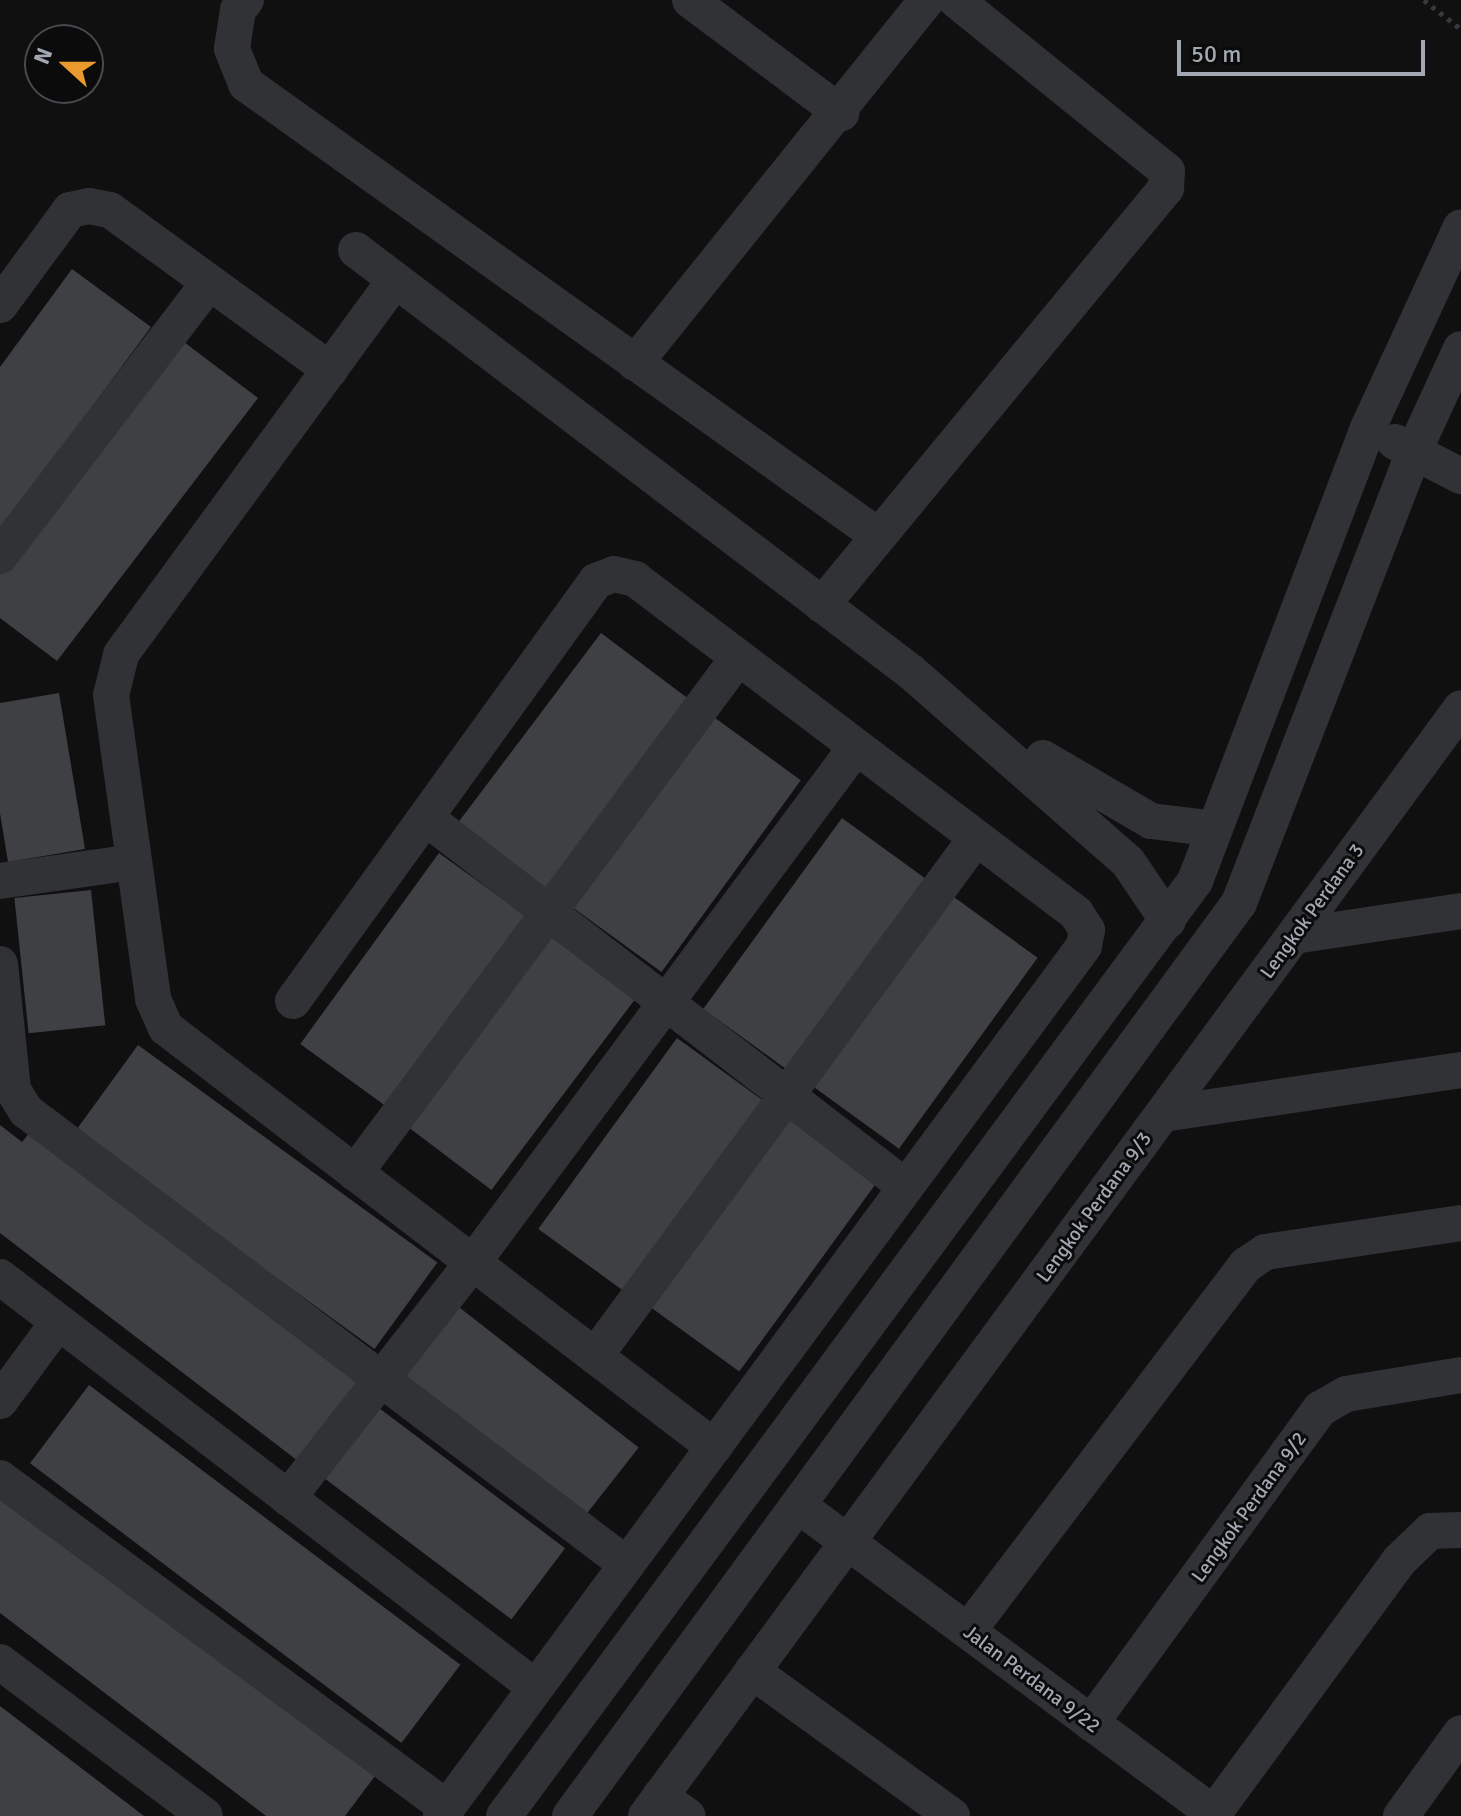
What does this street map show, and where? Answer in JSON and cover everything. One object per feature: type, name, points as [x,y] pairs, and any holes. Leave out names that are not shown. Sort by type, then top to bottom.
[{"type":"street","points":[[246,0],[238,10],[232,49],[246,84],[877,535]]},
{"type":"street","points":[[690,0],[841,113]]},
{"type":"street","points":[[635,363],[841,113],[927,0]]},
{"type":"street","points":[[822,605],[1166,188],[1167,171],[956,0]]},
{"type":"street","points":[[0,305],[70,210],[89,206],[110,210],[330,370]]},
{"type":"street","points":[[504,1816],[1195,881],[1368,428],[1461,227]]},
{"type":"street","points":[[356,250],[911,672],[1082,784],[1151,821],[1215,829]]},
{"type":"street","points":[[395,280],[121,655],[111,695],[153,999],[166,1028],[714,1447]]},
{"type":"street","points":[[0,556],[209,283]]},
{"type":"street","points":[[570,1816],[1239,903],[1414,451],[1461,349]]},
{"type":"street","points":[[1368,428],[1461,476]]},
{"type":"street","points":[[0,1478],[444,1812],[1084,946],[1087,930],[1076,913],[635,579],[614,574],[596,581],[293,1001]]},
{"type":"street","points":[[355,1173],[738,658]]},
{"type":"street","points":[[911,672],[1128,862],[1168,921]]},
{"type":"street","name":"Lengkok Perdana 3","points":[[1163,1114],[1461,708]]},
{"type":"street","points":[[288,1498],[474,1261],[856,747]]},
{"type":"street","points":[[426,818],[546,914],[906,1187]]},
{"type":"street","points":[[595,1356],[976,838]]},
{"type":"street","points":[[0,881],[134,862]]},
{"type":"street","points":[[1294,936],[1461,911]]},
{"type":"street","points":[[0,964],[13,1090],[26,1111],[378,1381],[626,1564]]},
{"type":"street","name":"Lengkok Perdana 9/3","points":[[665,1809],[752,1671],[1163,1114],[1461,1070]]},
{"type":"street","points":[[968,1631],[1246,1265],[1265,1252],[1461,1223]]},
{"type":"street","points":[[0,1277],[56,1325],[535,1687]]},
{"type":"street","points":[[0,1401],[56,1325]]},
{"type":"street","name":"Lengkok Perdana 9/2","points":[[1091,1723],[1320,1409],[1346,1394],[1461,1375]]},
{"type":"street","name":"Jalan Perdana 9/22","points":[[799,1506],[1216,1815]]},
{"type":"street","points":[[1216,1815],[1399,1561],[1430,1531],[1461,1530]]},
{"type":"street","points":[[0,1662],[205,1816]]},
{"type":"street","points":[[752,1671],[952,1816]]},
{"type":"street","points":[[1401,1816],[1461,1733]]},
{"type":"path","points":[[1424,0],[1461,29]]},
{"type":"building","points":[[72,269],[151,327],[0,531],[0,367]]},
{"type":"building","points":[[180,339],[258,398],[57,661],[0,618],[0,575]]},
{"type":"building","points":[[601,633],[690,700],[546,890],[458,823]]},
{"type":"building","points":[[59,693],[85,849],[8,862],[0,813],[0,703]]},
{"type":"building","points":[[711,715],[801,780],[661,972],[572,907]]},
{"type":"building","points":[[842,818],[933,884],[794,1075],[703,1009]]},
{"type":"building","points":[[439,853],[530,919],[391,1110],[300,1044]]},
{"type":"building","points":[[91,890],[105,1025],[29,1033],[14,898]]},
{"type":"building","points":[[947,892],[1038,958],[899,1149],[808,1083]]},
{"type":"building","points":[[546,933],[635,1000],[491,1190],[403,1123]]},
{"type":"building","points":[[677,1038],[768,1104],[629,1295],[538,1229]]},
{"type":"building","points":[[138,1045],[437,1262],[374,1349],[75,1132]]},
{"type":"building","points":[[789,1116],[878,1181],[739,1372],[650,1307]]},
{"type":"building","points":[[0,1125],[22,1142],[31,1131],[358,1382],[298,1461],[0,1233]]},
{"type":"building","points":[[455,1304],[639,1447],[583,1518],[400,1375]]},
{"type":"building","points":[[89,1385],[460,1665],[401,1743],[30,1463]]},
{"type":"building","points":[[379,1408],[565,1548],[512,1619],[325,1479]]},
{"type":"building","points":[[0,1500],[375,1776],[345,1816],[266,1816],[0,1613]]},
{"type":"building","points":[[0,1706],[144,1816],[0,1816]]}]
